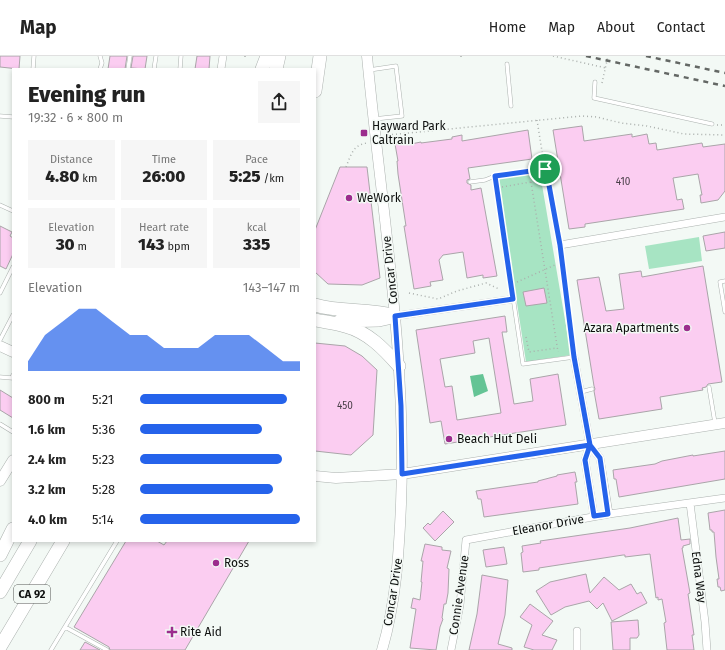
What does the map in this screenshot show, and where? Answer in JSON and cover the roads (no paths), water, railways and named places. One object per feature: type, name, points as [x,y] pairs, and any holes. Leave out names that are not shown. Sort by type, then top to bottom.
[{"type":"highway","points":[[262,68],[267,56]]},
{"type":"highway","points":[[276,68],[279,56]]},
{"type":"highway","points":[[312,68],[314,56]]},
{"type":"highway","points":[[316,84],[320,56]]},
{"type":"highway","points":[[316,305],[332,309],[378,312],[395,316]]},
{"type":"highway","points":[[316,321],[380,320],[395,316]]},
{"type":"highway","points":[[316,321],[345,326],[357,330],[379,345],[399,366]]},
{"type":"highway","points":[[0,555],[12,531]]},
{"type":"highway","name":"CA 92","points":[[0,592],[29,542]]},
{"type":"highway","name":"CA 92","points":[[0,648],[62,542]]},
{"type":"main road","name":"Concar Drive","points":[[367,56],[395,316],[399,366],[402,474],[400,543],[392,609],[382,650]]},
{"type":"main road","points":[[0,346],[12,352]]},
{"type":"main road","points":[[316,476],[336,478],[402,474],[720,424]]},
{"type":"main road","points":[[0,481],[12,462]]},
{"type":"street","points":[[221,68],[223,56]]},
{"type":"street","points":[[560,245],[725,217]]},
{"type":"street","points":[[395,316],[513,299]]},
{"type":"street","points":[[574,357],[590,445],[600,458],[608,514]]},
{"type":"street","points":[[590,445],[585,460],[594,516]]},
{"type":"street","name":"Eleanor Drive","points":[[466,540],[594,516],[725,498]]},
{"type":"street","name":"Edna Way","points":[[690,503],[705,622],[707,650]]},
{"type":"street","name":"Connie Avenue","points":[[451,650],[460,605],[466,540]]},
{"type":"street","points":[[577,631],[577,650]]},
{"type":"lane","points":[[32,68],[34,56]]},
{"type":"lane","points":[[100,56],[102,63],[100,68]]},
{"type":"lane","points":[[128,68],[130,56]]},
{"type":"lane","points":[[154,68],[156,56]]},
{"type":"lane","points":[[180,68],[181,56]]},
{"type":"lane","points":[[507,64],[511,106]]},
{"type":"lane","points":[[368,70],[396,66],[402,116],[373,119]]},
{"type":"lane","points":[[595,82],[594,98],[712,124]]},
{"type":"lane","points":[[0,116],[12,116]]},
{"type":"lane","points":[[470,182],[485,180],[495,176],[546,169],[560,245],[574,357],[523,364],[495,176]]},
{"type":"lane","points":[[0,205],[12,211]]},
{"type":"lane","points":[[0,293],[12,269]]},
{"type":"lane","points":[[725,281],[720,282],[725,312]]},
{"type":"lane","points":[[0,340],[11,325]]},
{"type":"lane","points":[[0,377],[12,378]]},
{"type":"lane","points":[[709,387],[720,424]]},
{"type":"lane","points":[[581,392],[592,389]]},
{"type":"lane","points":[[0,424],[12,431]]},
{"type":"lane","points":[[51,650],[116,542]]},
{"type":"lane","points":[[65,626],[106,650]]},
{"type":"railway","points":[[586,56],[725,86]]},
{"type":"railway","points":[[646,56],[725,73]]},
{"type":"place","name":"Hayward Park Caltrain","points":[[364,133]]},
{"type":"place","name":"WeWork","points":[[349,198]]},
{"type":"place","name":"Azara Apartments","points":[[687,328]]},
{"type":"place","name":"Beach Hut Deli","points":[[449,439]]},
{"type":"place","name":"Ross","points":[[216,563]]},
{"type":"place","name":"Rite Aid","points":[[172,632]]}]
